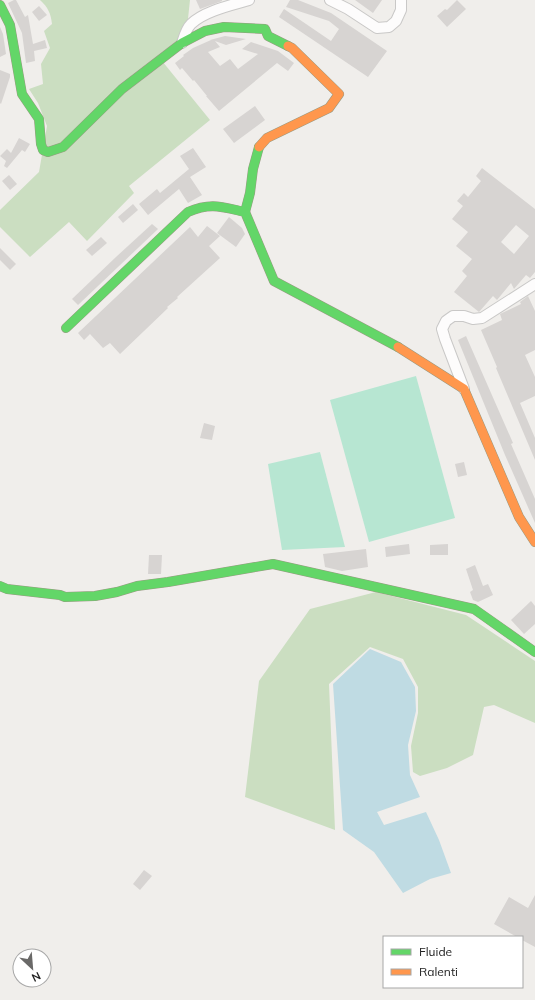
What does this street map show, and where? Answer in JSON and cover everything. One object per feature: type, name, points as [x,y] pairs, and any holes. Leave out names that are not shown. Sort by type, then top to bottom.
[{"type":"street","points":[[182,43],[191,24],[202,15],[249,0]]},
{"type":"street","points":[[330,0],[348,9],[377,28],[389,27],[396,20],[401,10],[401,0]]},
{"type":"street","points":[[0,6],[10,25],[22,94],[39,119],[41,144],[43,150],[48,152],[63,147],[122,89],[182,43],[205,31],[224,27],[265,29],[268,36],[292,48],[339,94],[329,108],[267,138],[258,148],[252,169],[250,193],[245,212],[274,281],[413,356],[464,389]]},
{"type":"street","points":[[66,328],[188,212],[200,207],[216,206],[245,212]]},
{"type":"street","points":[[535,284],[482,318],[473,319],[464,316],[452,316],[446,321],[442,329],[464,389],[519,517],[535,542]]},
{"type":"street","points":[[0,586],[8,589],[60,595],[65,597],[95,596],[117,592],[137,586],[273,564],[449,602],[474,609],[535,652]]},
{"type":"green space","points":[[40,0],[190,0],[187,28],[178,40],[158,56],[210,120],[129,186],[134,193],[87,241],[69,222],[30,257],[0,227],[0,210],[39,172],[47,126],[38,103],[29,89],[43,84],[41,64],[50,48],[44,31],[52,24],[49,11]]},
{"type":"green space","points":[[416,376],[455,518],[369,542],[330,400]]},
{"type":"green space","points":[[320,452],[345,547],[282,550],[268,464]]},
{"type":"green space","points":[[376,592],[466,615],[535,661],[535,723],[494,705],[484,707],[473,755],[447,768],[420,776],[413,772],[411,746],[418,713],[418,687],[403,659],[370,647],[329,684],[335,830],[245,797],[259,681],[310,609]]},
{"type":"water","points":[[370,649],[401,662],[415,687],[416,711],[408,745],[410,775],[420,797],[377,812],[384,825],[426,812],[439,840],[451,873],[430,879],[403,893],[374,852],[343,830],[333,684]]},
{"type":"building","points":[[16,0],[25,17],[28,15],[33,44],[45,40],[47,48],[34,51],[35,61],[26,63],[22,33],[8,3]]},
{"type":"building","points":[[196,0],[222,0],[222,1],[200,9]]},
{"type":"building","points":[[290,0],[298,0],[331,13],[387,51],[368,77],[279,17],[284,9],[331,41],[339,29],[329,21],[286,7]]},
{"type":"building","points":[[355,0],[382,0],[373,13]]},
{"type":"building","points":[[457,0],[466,9],[447,27],[437,16],[445,9],[447,10]]},
{"type":"building","points":[[39,6],[47,15],[39,21],[32,12]]},
{"type":"building","points":[[0,27],[3,34],[6,54],[0,57]]},
{"type":"building","points":[[225,36],[246,39],[226,45],[215,41],[220,47],[208,52],[220,66],[230,59],[238,69],[258,54],[242,49],[251,42],[278,51],[294,63],[288,71],[277,63],[219,111],[194,80],[193,81],[182,68],[180,70],[175,63],[193,48],[210,40]]},
{"type":"building","points":[[0,70],[10,74],[1,104],[0,103]]},
{"type":"building","points":[[255,106],[265,120],[234,143],[223,129]]},
{"type":"building","points":[[19,138],[30,144],[25,152],[22,150],[7,168],[4,166],[6,161],[0,156],[7,149],[11,153]]},
{"type":"building","points":[[193,148],[206,167],[190,177],[202,195],[188,203],[179,189],[148,215],[139,204],[157,189],[160,193],[189,169],[180,156]]},
{"type":"building","points":[[482,168],[535,209],[535,272],[530,278],[526,275],[514,289],[511,283],[497,300],[493,296],[479,312],[454,292],[467,276],[462,271],[472,259],[456,246],[468,232],[452,219],[463,206],[457,201],[464,193],[468,197],[481,181],[476,176]],"holes":[[[516,225],[529,236],[514,254],[501,242]]]},
{"type":"building","points":[[9,175],[17,184],[10,190],[2,181]]},
{"type":"building","points":[[133,204],[138,210],[123,223],[118,217]]},
{"type":"building","points":[[229,217],[242,228],[245,234],[236,247],[217,233]]},
{"type":"building","points":[[152,224],[158,229],[78,305],[72,299]]},
{"type":"building","points":[[207,226],[220,236],[209,246],[220,258],[177,297],[178,298],[120,354],[110,343],[103,348],[90,334],[84,340],[78,333],[190,227],[198,237]]},
{"type":"building","points":[[101,237],[107,243],[92,256],[86,250]]},
{"type":"building","points":[[0,248],[16,264],[10,270],[0,260]]},
{"type":"building","points":[[528,296],[535,311],[535,350],[525,355],[535,377],[535,396],[520,403],[535,438],[535,460],[481,330],[502,320],[500,314],[521,304],[520,302]]},
{"type":"building","points":[[466,336],[513,443],[511,444],[535,499],[535,523],[505,455],[458,340]]},
{"type":"building","points":[[204,423],[215,426],[212,440],[200,438]]},
{"type":"building","points":[[464,462],[467,475],[458,477],[455,464]]},
{"type":"building","points":[[409,544],[410,554],[386,557],[385,547]]},
{"type":"building","points":[[448,544],[448,555],[430,555],[430,545]]},
{"type":"building","points":[[366,549],[368,567],[342,571],[325,567],[323,554]]},
{"type":"building","points":[[149,555],[162,555],[161,574],[148,574]]},
{"type":"building","points":[[475,565],[483,586],[488,584],[493,595],[478,602],[473,600],[470,592],[473,590],[466,569]]},
{"type":"building","points":[[531,601],[535,606],[535,624],[524,634],[511,620]]},
{"type":"building","points":[[144,870],[152,876],[140,890],[133,884]]},
{"type":"building","points":[[535,895],[535,947],[523,941],[523,936],[515,936],[494,924],[509,897],[528,908]]},
{"type":"traffic: fast","points":[[0,5],[10,25],[22,94],[39,119],[41,144],[43,150],[48,152],[63,147],[122,89],[182,43],[205,31],[224,27],[265,29],[268,36],[288,46]]},
{"type":"traffic: fast","points":[[245,212],[250,193],[253,169],[259,147]]},
{"type":"traffic: fast","points":[[66,328],[188,212],[203,207],[216,206],[245,212],[274,281],[398,347]]},
{"type":"traffic: fast","points":[[0,586],[7,589],[60,595],[65,597],[95,596],[117,592],[137,586],[273,564],[474,609],[535,652]]},
{"type":"traffic: slow","points":[[259,147],[267,138],[329,108],[339,94],[292,48],[288,46]]},
{"type":"traffic: slow","points":[[398,347],[464,389],[519,517],[535,542]]}]
